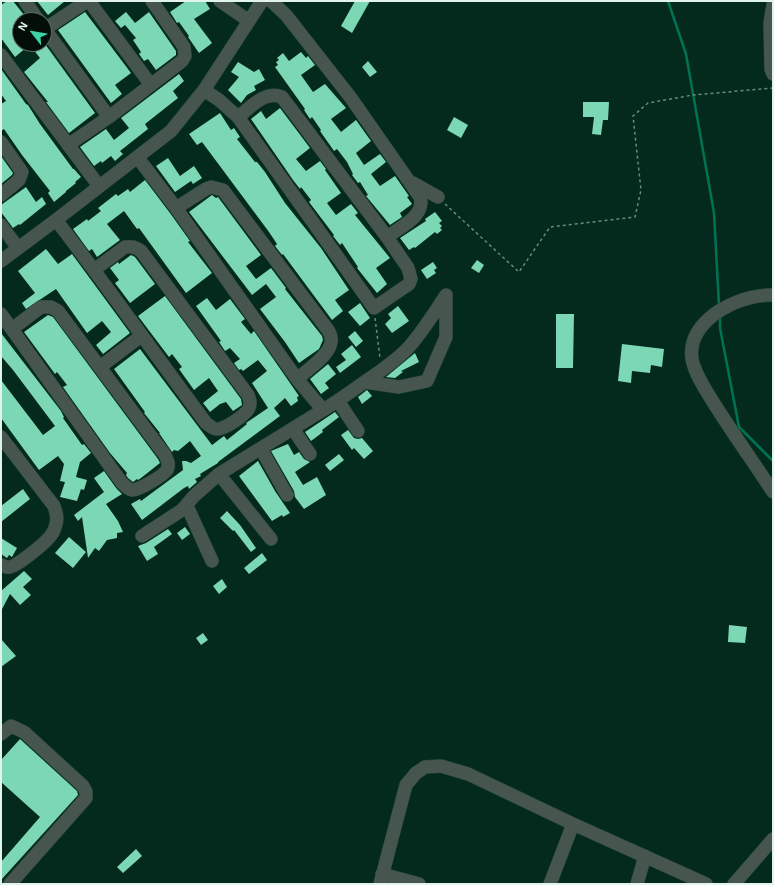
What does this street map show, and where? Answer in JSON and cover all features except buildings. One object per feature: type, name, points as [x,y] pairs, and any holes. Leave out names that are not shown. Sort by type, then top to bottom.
[{"type":"street","points":[[24,1],[32,12]]},
{"type":"street","points":[[52,21],[88,1],[151,85]]},
{"type":"street","points":[[68,145],[109,117],[182,61],[185,56],[186,51],[184,47],[152,1]]},
{"type":"street","points":[[220,1],[249,20]]},
{"type":"street","points":[[1,261],[138,158],[171,131],[204,90],[262,1]]},
{"type":"street","points":[[271,1],[286,15],[352,98],[420,197],[422,203],[421,209],[417,215],[387,237]]},
{"type":"street","points":[[773,4],[770,23],[771,69],[773,74]]},
{"type":"street","points":[[52,40],[109,117]]},
{"type":"street","points":[[2,59],[99,186]]},
{"type":"street","points":[[204,90],[223,103],[238,117],[374,308],[408,284],[411,278],[408,268],[387,237],[282,97],[272,94],[266,96],[238,117]]},
{"type":"street","points":[[1,142],[22,172],[19,180],[1,194]]},
{"type":"street","points":[[138,158],[176,208],[297,379],[323,410]]},
{"type":"street","points":[[411,182],[438,197]]},
{"type":"street","points":[[176,208],[206,189],[212,187],[223,190],[328,330],[331,341],[329,348],[325,354],[297,379]]},
{"type":"street","points":[[56,220],[206,423],[211,427],[218,429],[224,427],[246,413],[250,401],[248,395],[141,251],[136,247],[125,247],[94,270]]},
{"type":"street","points":[[1,225],[18,248]]},
{"type":"street","points":[[142,536],[187,506],[194,496],[219,474],[338,401],[382,370],[408,348],[421,332],[446,294],[446,337],[427,381],[399,386],[365,382]]},
{"type":"street","points":[[773,295],[752,296],[720,311],[705,321],[695,337],[692,348],[692,360],[701,384],[773,492]]},
{"type":"street","points":[[1,314],[127,488],[132,490],[139,489],[166,470],[168,464],[165,454],[58,311],[51,308],[41,307],[12,329]]},
{"type":"street","points":[[100,367],[141,336]]},
{"type":"street","points":[[338,401],[358,431]]},
{"type":"street","points":[[293,429],[310,454]]},
{"type":"street","points":[[1,437],[54,506],[57,523],[47,540],[17,564],[11,567],[1,565]]},
{"type":"street","points":[[260,449],[287,495]]},
{"type":"street","points":[[219,474],[271,539]]},
{"type":"street","points":[[187,506],[212,561]]},
{"type":"street","points":[[1,734],[11,726],[24,732],[83,786],[86,792],[86,798],[10,884]]},
{"type":"street","points":[[419,884],[381,879],[406,785],[416,773],[425,768],[441,766],[468,774],[573,824],[706,884]]},
{"type":"street","points":[[550,884],[573,824]]},
{"type":"street","points":[[734,884],[773,839]]},
{"type":"street","points":[[637,884],[645,856]]},
{"type":"path","points":[[438,197],[519,272],[550,227],[635,217],[641,190],[633,116],[648,103],[693,95],[773,88]]},
{"type":"path","points":[[374,308],[382,370]]},
{"type":"waterway","points":[[668,1],[686,54],[714,213],[719,305]]},
{"type":"waterway","points":[[720,316],[720,328],[739,427],[773,461]]}]
